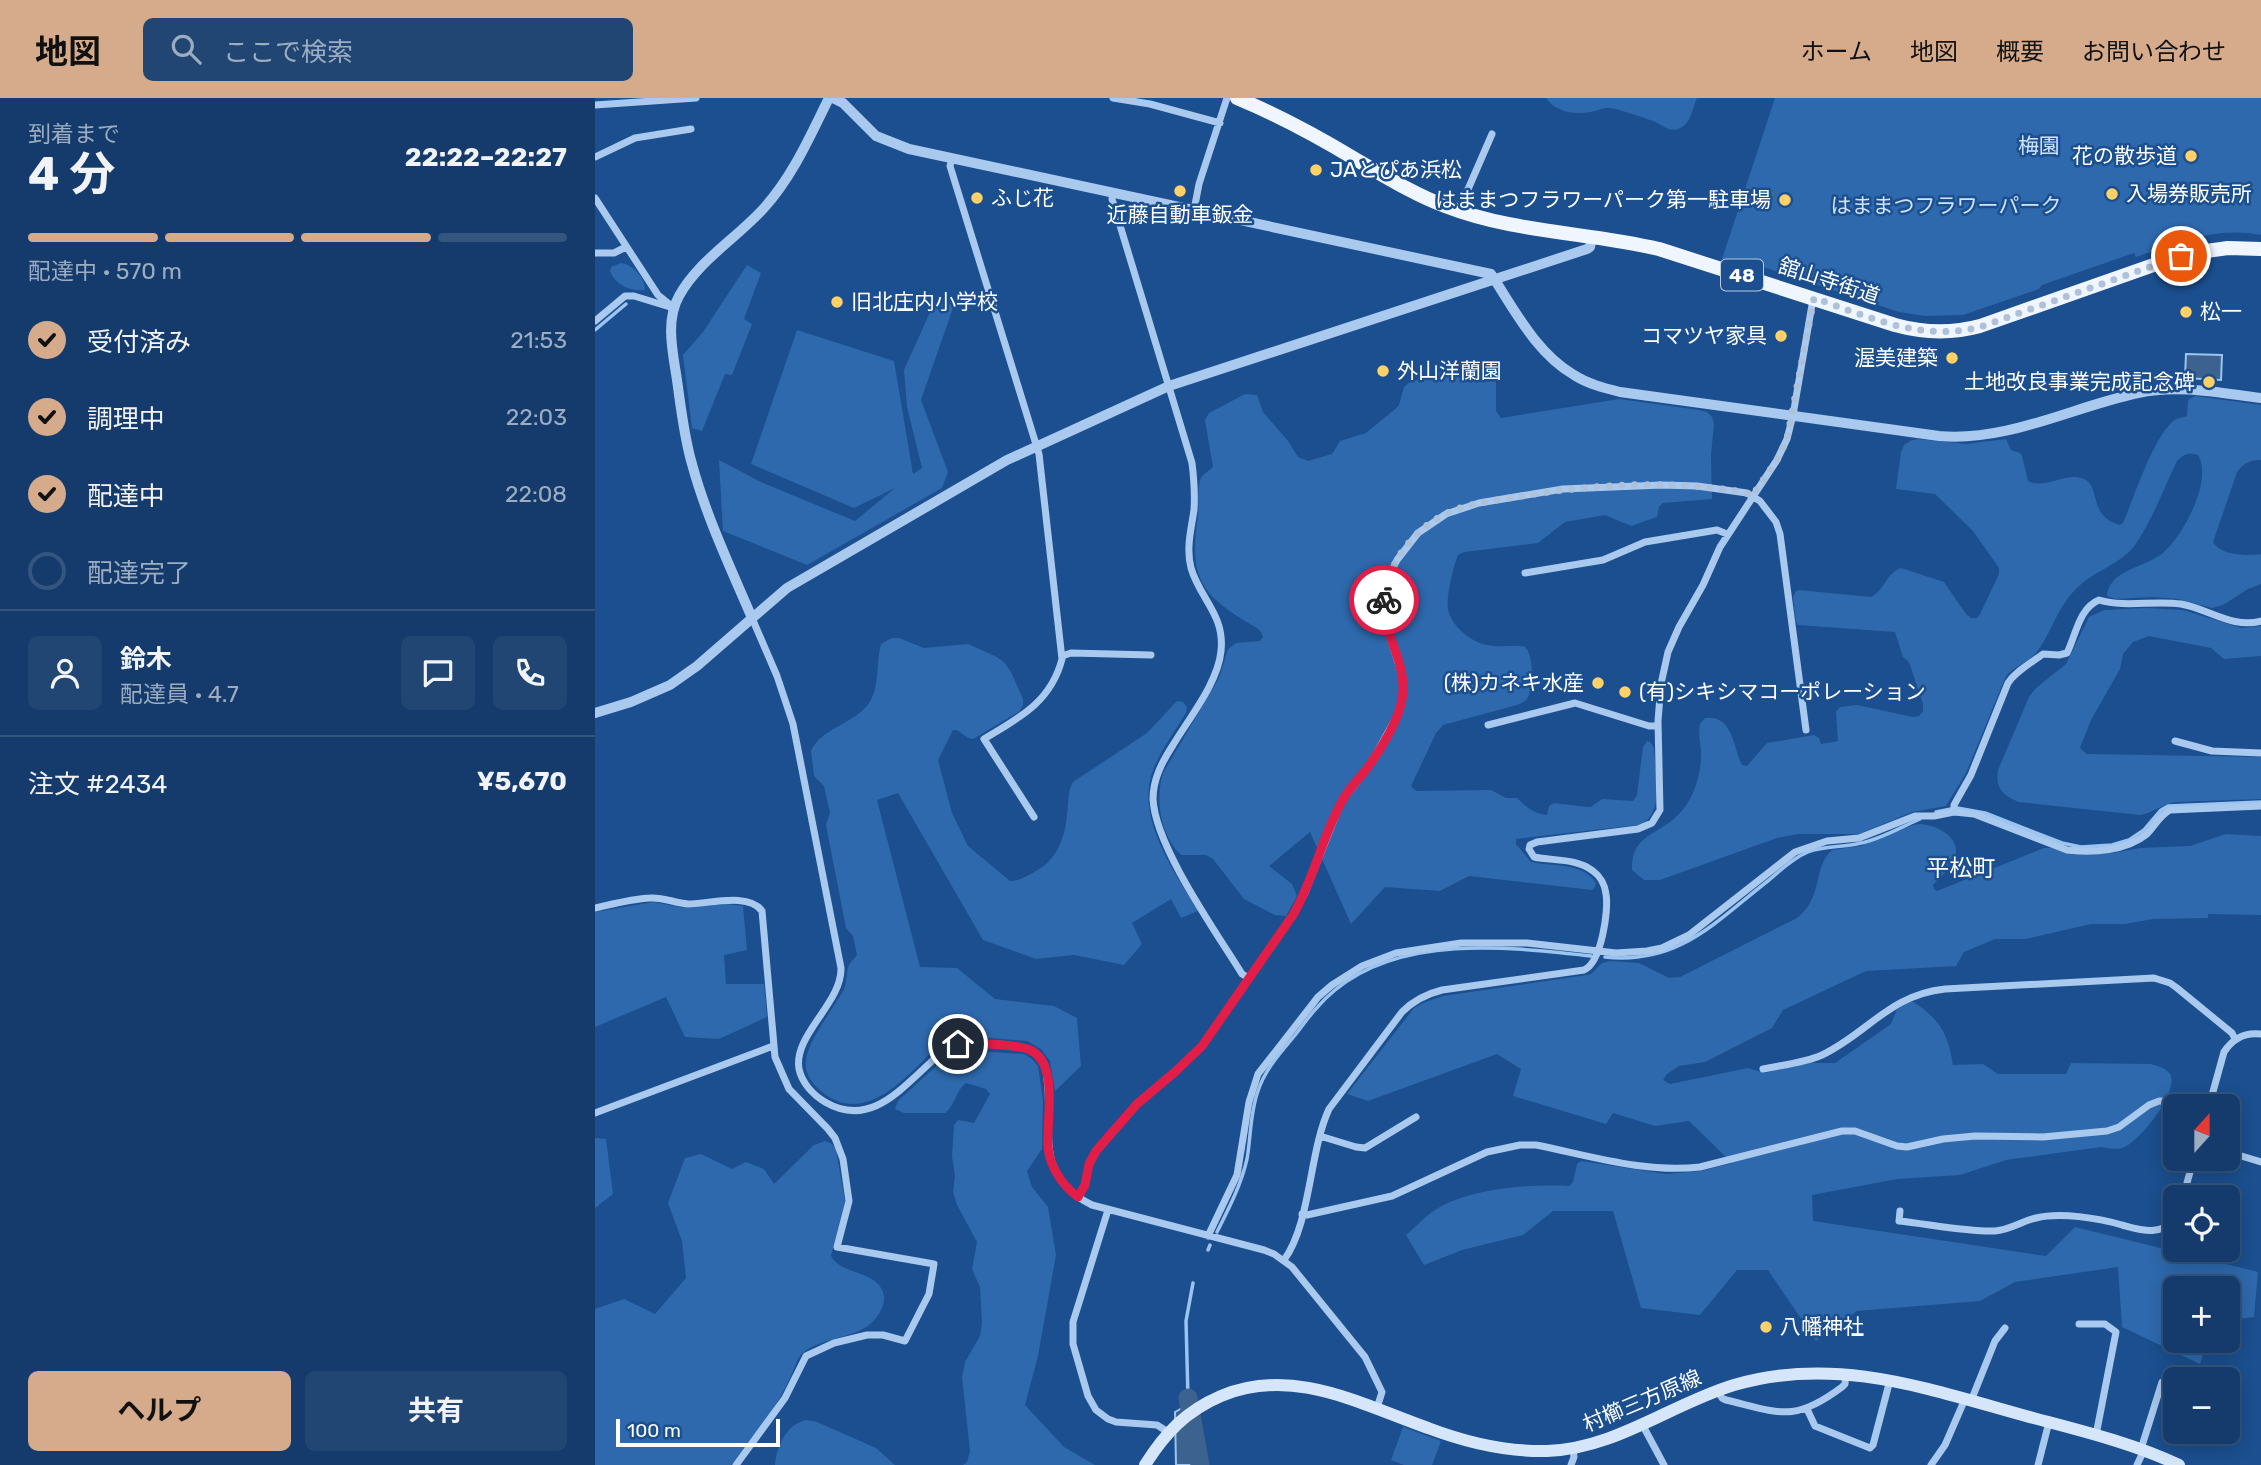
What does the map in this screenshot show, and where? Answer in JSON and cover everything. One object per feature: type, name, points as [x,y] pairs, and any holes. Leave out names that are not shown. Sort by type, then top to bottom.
[{"type":"main road","name":"舘山寺街道","points":[[1237,98],[1293,124],[1412,191],[1458,211],[1498,222],[1631,242],[1673,252],[1909,329],[1938,333],[1980,327],[2185,254],[2228,248],[2261,249]]},
{"type":"main road","name":"村櫛三方原線","points":[[1145,1465],[1168,1432],[1191,1411],[1241,1389],[1282,1384],[1327,1392],[1435,1431],[1476,1442],[1527,1450],[1573,1449],[1608,1439],[1717,1391],[1754,1380],[1811,1373],[1846,1373],[1890,1379],[2096,1435],[2179,1465]]},
{"type":"street","points":[[595,105],[634,100],[697,98]]},
{"type":"street","points":[[1377,1408],[1382,1392],[1364,1357],[1284,1260],[1264,1251],[1092,1205],[1063,1183],[1048,1149],[1050,1100],[1046,1070],[1041,1058],[1031,1050],[958,1044],[943,1051],[887,1101],[877,1106],[855,1110],[824,1102],[808,1087],[799,1071],[801,1052],[837,987],[841,968],[793,724],[777,676],[701,493],[691,462],[673,354],[672,327],[674,308],[679,296],[697,271],[756,217],[777,192],[795,165],[831,98],[843,103],[876,136],[909,149],[1491,274],[1529,332],[1549,356],[1574,376],[1589,383],[1636,395],[1939,436],[1966,437],[2005,431],[2156,390],[2189,389],[2261,398]]},
{"type":"street","points":[[1112,98],[1146,103],[1220,123]]},
{"type":"street","points":[[1194,210],[1199,184],[1227,98]]},
{"type":"street","points":[[595,157],[635,138],[691,129]]},
{"type":"street","points":[[1458,211],[1492,134]]},
{"type":"street","points":[[952,158],[950,166],[1037,447],[1062,656],[1054,681],[1032,709],[984,739],[1034,817]]},
{"type":"street","points":[[1113,192],[1112,199],[1192,463],[1195,495],[1189,556],[1196,581],[1217,617],[1221,641],[1215,676],[1158,771],[1153,798],[1155,812],[1166,844],[1184,878],[1241,974],[1249,978]]},
{"type":"street","points":[[595,198],[658,295],[674,308]]},
{"type":"street","points":[[595,713],[641,699],[670,685],[697,666],[797,582],[997,465],[1169,386],[1587,249],[1592,237]]},
{"type":"street","points":[[595,253],[614,253],[626,247]]},
{"type":"street","points":[[595,321],[625,296],[634,296],[674,308]]},
{"type":"street","points":[[1284,1260],[1290,1252],[1302,1214],[1326,1117],[1334,1102],[1402,1012],[1420,998],[1441,990],[1584,970],[1593,964],[1599,951],[1607,899],[1602,882],[1583,865],[1534,857],[1529,849],[1530,845],[1638,829],[1652,823],[1657,817],[1660,803],[1658,726],[1661,684],[1668,652],[1727,534],[1782,450],[1793,415],[1814,298]]},
{"type":"street","points":[[1078,1197],[1085,1185],[1089,1164],[1096,1151],[1137,1104],[1202,1046],[1299,904],[1342,802],[1370,765],[1396,718],[1403,690],[1402,675],[1385,621],[1385,590],[1397,560],[1418,533],[1446,514],[1462,507],[1563,489],[1680,485],[1747,493],[1760,501],[1776,522],[1780,534],[1806,730]]},
{"type":"street","points":[[1525,573],[1603,560],[1645,542],[1717,530],[1727,534]]},
{"type":"street","points":[[1954,812],[1954,805],[1971,775],[2010,678],[2043,654],[2067,653],[2084,612],[2091,604],[2099,600],[2111,604],[2178,604],[2233,621],[2261,621]]},
{"type":"street","points":[[1062,656],[1071,653],[1151,655]]},
{"type":"street","points":[[1488,725],[1575,703],[1649,726],[1658,726]]},
{"type":"street","points":[[2175,741],[2212,751],[2261,753]]},
{"type":"street","points":[[1208,1236],[1237,1175],[1249,1102],[1258,1074],[1306,1011],[1332,985],[1362,965],[1440,945],[1505,942],[1599,951],[1647,951],[1676,942],[1701,926],[1805,847],[1827,841],[1859,838],[1916,816],[1954,812],[1984,816],[2061,847],[2081,851],[2113,849],[2131,844],[2147,834],[2163,813],[2170,810],[2261,806]]},
{"type":"street","points":[[595,908],[655,897],[684,904],[726,900],[750,902],[759,906],[762,911],[773,1046],[783,1079],[796,1098],[835,1138],[843,1159],[849,1201],[837,1247],[934,1264],[929,1294],[905,1341],[883,1335],[867,1335],[834,1343],[806,1356],[778,1409],[736,1465]]},
{"type":"street","points":[[1763,1069],[1820,1056],[1903,1000],[1924,992],[1945,989],[2154,978],[2177,988],[2232,1033],[2235,1039]]},
{"type":"street","points":[[2212,1094],[2224,1052],[2235,1039],[2250,1033],[2261,1034]]},
{"type":"street","points":[[595,1113],[773,1046]]},
{"type":"street","points":[[783,1079],[799,1071]]},
{"type":"street","points":[[1302,1214],[1307,1216],[1392,1196],[1487,1152],[1520,1145],[1536,1145],[1649,1168],[1683,1169],[1842,1131],[1855,1131],[1907,1147],[1943,1139],[1975,1136],[2043,1137],[2107,1131],[2119,1127],[2149,1105],[2163,1101]]},
{"type":"street","points":[[1321,1136],[1365,1148],[1416,1117]]},
{"type":"street","points":[[2240,1156],[2261,1162]]},
{"type":"street","points":[[1108,1210],[1073,1322],[1073,1344],[1088,1396],[1096,1410],[1116,1422],[1157,1424],[1168,1432]]},
{"type":"street","points":[[1900,1211],[1899,1221],[1987,1231],[2003,1230],[2038,1217],[2051,1216],[2101,1220],[2150,1231],[2163,1228]]},
{"type":"street","points":[[2078,1324],[2105,1324],[2116,1332],[2096,1435]]},
{"type":"street","points":[[1931,1465],[1945,1445],[1995,1341],[2005,1328]]},
{"type":"street","points":[[1717,1391],[1726,1400],[1788,1412],[1807,1409],[1825,1400],[1845,1384],[1846,1373]]},
{"type":"street","points":[[1807,1409],[1815,1426],[1870,1448],[1890,1379]]},
{"type":"street","points":[[2137,1465],[2163,1382]]},
{"type":"street","points":[[2038,1465],[2049,1422]]},
{"type":"street","points":[[1642,1424],[1664,1465]]},
{"type":"street","points":[[1571,1465],[1573,1449]]},
{"type":"green space","points":[[1546,98],[1697,98],[1686,124],[1674,130],[1611,108],[1572,113],[1555,107]]},
{"type":"green space","name":"はままつフラワーパーク","points":[[1775,98],[2261,98],[2261,235],[2213,234],[2136,257],[2134,253],[1963,315],[1925,316],[1899,312],[1739,259],[1735,263],[1722,259]]},
{"type":"green space","points":[[621,263],[638,273],[645,290],[629,289],[612,276],[611,267]]},
{"type":"green space","points":[[747,265],[761,273],[744,319],[752,324],[732,375],[725,374],[702,431],[692,428],[683,355],[703,332]]},
{"type":"green space","points":[[935,301],[954,305],[921,400],[948,472],[942,488],[807,565],[723,531],[719,460],[761,482],[855,521],[895,488],[854,508],[751,464],[797,330],[894,361],[913,474],[922,468],[907,407],[904,370]]},
{"type":"green space","points":[[1455,368],[1486,371],[1496,377],[1496,411],[1501,418],[1619,399],[1707,412],[1714,424],[1711,455],[1712,499],[1663,503],[1659,507],[1657,517],[1631,526],[1605,515],[1565,522],[1538,543],[1458,555],[1448,598],[1448,609],[1453,621],[1468,637],[1481,643],[1525,647],[1530,657],[1531,688],[1527,699],[1517,705],[1443,725],[1436,733],[1411,786],[1416,791],[1491,790],[1506,798],[1517,798],[1531,810],[1547,815],[1549,806],[1554,803],[1591,807],[1602,799],[1633,801],[1637,795],[1643,747],[1647,741],[1654,748],[1656,803],[1647,820],[1638,825],[1516,839],[1516,844],[1531,862],[1576,868],[1596,883],[1592,890],[1469,876],[1440,891],[1385,887],[1351,924],[1310,832],[1269,866],[1292,884],[1297,896],[1286,916],[1275,915],[1244,899],[1213,859],[1206,855],[1181,855],[1168,838],[1161,817],[1159,794],[1163,773],[1219,678],[1228,649],[1236,643],[1260,641],[1263,637],[1257,628],[1212,596],[1198,572],[1195,538],[1199,486],[1202,477],[1213,467],[1205,420],[1209,413],[1245,394],[1257,395],[1263,412],[1298,457],[1308,461],[1332,454],[1340,441],[1366,433],[1399,405],[1404,387],[1410,382]]},
{"type":"green space","points":[[2195,396],[2261,405],[2261,460],[2247,463],[2237,472],[2213,542],[2228,552],[2242,555],[2261,554],[2261,584],[2223,605],[2212,608],[2178,599],[2116,599],[2107,596],[2109,587],[2122,574],[2164,552],[2188,520],[2199,492],[2202,466],[2198,455],[2184,455],[2177,461],[2135,545],[2123,557],[2088,579],[2069,596],[2036,653],[2006,676],[1966,773],[1946,806],[1912,812],[1859,834],[1798,834],[1777,838],[1660,880],[1644,880],[1632,870],[1633,858],[1640,843],[1683,810],[1696,786],[1701,751],[1699,727],[1705,718],[1714,718],[1726,725],[1742,765],[1747,766],[1767,743],[1814,735],[1819,738],[1821,744],[1838,741],[1836,712],[1840,707],[1857,705],[1913,717],[1919,716],[1923,711],[1909,662],[1903,657],[1895,632],[1798,625],[1793,597],[1799,590],[1871,597],[1901,568],[1944,582],[1966,614],[1977,618],[1980,614],[1999,574],[1999,568],[1973,531],[1935,494],[1896,489],[1904,445],[1917,439],[1966,444],[2006,439],[2011,450],[2022,456],[2028,481],[2042,483],[2070,477],[2084,479],[2092,488],[2103,515],[2120,525],[2157,443],[2172,422],[2187,416],[2188,400]]},
{"type":"green space","points":[[2104,610],[2183,610],[2241,628],[2261,626],[2261,656],[2224,659],[2211,648],[2149,636],[2133,642],[2123,654],[2120,669],[2091,720],[2080,748],[2087,754],[2261,757],[2261,799],[2176,802],[2140,815],[2019,802],[2009,797],[1999,786],[1998,770],[2029,697],[2066,664],[2089,617]]},
{"type":"green space","points":[[892,638],[924,648],[968,644],[997,657],[1011,672],[1023,699],[1020,711],[973,739],[953,730],[938,760],[952,813],[968,846],[1010,881],[1036,871],[1055,854],[1064,831],[1073,782],[1147,733],[1177,701],[1183,702],[1187,707],[1153,770],[1149,807],[1153,825],[1168,861],[1198,911],[1181,918],[1171,899],[1132,923],[1142,944],[1124,965],[1074,955],[1036,959],[983,940],[898,793],[877,800],[920,967],[957,968],[995,999],[1054,1006],[1077,1018],[1081,1066],[1055,1091],[1050,1061],[1041,1049],[1027,1041],[966,1036],[956,1037],[939,1045],[900,1082],[871,1101],[855,1104],[839,1102],[818,1089],[808,1074],[806,1060],[811,1043],[844,989],[849,966],[857,955],[853,936],[846,928],[826,825],[830,813],[824,786],[814,776],[811,751],[823,736],[856,716],[869,703],[875,690],[881,644]]},
{"type":"green space","points":[[1913,825],[1929,825],[1943,831],[1954,842],[1956,856],[1948,870],[1933,885],[1937,891],[2044,848],[2074,855],[2113,853],[2140,848],[2190,846],[2226,834],[2261,836],[2261,915],[2208,914],[2208,918],[2091,924],[2026,939],[1995,939],[1964,952],[1956,966],[1866,971],[1783,1010],[1772,1028],[1705,1062],[1679,1066],[1663,1080],[1670,1084],[1748,1068],[1764,1073],[1810,1063],[1835,1063],[1891,1024],[1897,1009],[1912,1001],[1941,1027],[1953,1065],[1983,1064],[1998,1074],[2066,1074],[2071,1063],[2151,1064],[2162,1068],[2170,1074],[2172,1082],[2168,1094],[2163,1094],[2163,1106],[2138,1137],[2122,1148],[2101,1147],[2006,1160],[1960,1175],[1897,1179],[1812,1195],[1813,1221],[2046,1256],[2075,1227],[2163,1249],[2163,1262],[2217,1262],[2258,1272],[2254,1317],[2240,1319],[2240,1276],[2163,1276],[2163,1346],[2122,1327],[2118,1267],[2015,1282],[1980,1301],[1857,1311],[1816,1341],[1768,1270],[1737,1270],[1700,1315],[1641,1308],[1613,1211],[1553,1211],[1523,1235],[1462,1250],[1424,1265],[1406,1235],[1435,1210],[1465,1197],[1518,1187],[1569,1186],[1573,1182],[1577,1164],[1581,1161],[1666,1174],[1701,1171],[1732,1163],[1689,1121],[1655,1126],[1613,1113],[1606,1124],[1513,1096],[1521,1069],[1497,1054],[1368,1101],[1347,1094],[1414,1008],[1443,996],[1587,975],[1602,963],[1610,961],[1639,963],[1669,978],[1680,977],[1797,918],[1811,901],[1822,865],[1832,850],[1861,846]]},
{"type":"green space","points":[[654,902],[684,908],[726,904],[743,906],[747,950],[724,955],[726,984],[764,984],[767,1017],[719,1039],[685,1037],[666,997],[595,1027],[595,912]]},
{"type":"green space","points":[[959,1050],[1024,1054],[1038,1066],[1043,1100],[1042,1149],[1027,1171],[1032,1187],[1048,1207],[1056,1255],[1038,1356],[1025,1405],[1064,1447],[1095,1465],[963,1465],[967,1462],[970,1451],[962,1377],[965,1362],[980,1336],[982,1323],[980,1287],[972,1269],[977,1242],[953,1192],[954,1125],[958,1120],[974,1123],[990,1094],[986,1089],[966,1083],[945,1113],[904,1113],[895,1109],[898,1101],[947,1056]]},
{"type":"green space","points":[[595,1138],[606,1139],[613,1194],[595,1208]]},
{"type":"green space","points":[[825,1141],[832,1144],[836,1150],[845,1201],[831,1256],[842,1267],[866,1276],[879,1285],[884,1300],[876,1319],[858,1331],[814,1346],[801,1355],[777,1403],[731,1465],[595,1465],[595,1309],[624,1299],[655,1314],[686,1278],[682,1241],[668,1203],[685,1158],[701,1154],[732,1169],[746,1162],[764,1169],[774,1184],[814,1145]]},
{"type":"green space","points":[[2177,1353],[2203,1353],[2200,1364]]},
{"type":"green space","points":[[806,1420],[817,1422],[876,1448],[895,1465],[775,1465],[778,1450],[788,1431]]},
{"type":"green space","points":[[1403,1427],[1441,1441],[1432,1465],[1404,1465],[1391,1460]]},
{"type":"shaded area","points":[[2186,354],[2222,355],[2221,380],[2185,378]]},
{"type":"shaded area","points":[[1193,1402],[1205,1465],[1176,1465],[1175,1412]]},
{"type":"waterway","points":[[595,330],[626,304]]},
{"type":"waterway","points":[[1957,808],[1985,813],[2062,843],[2081,847],[2112,845],[2129,840],[2144,830],[2161,810],[2168,806],[2261,802]]},
{"type":"waterway","points":[[1936,812],[1951,809]]},
{"type":"waterway","points":[[1605,957],[1631,958],[1675,947],[1713,925],[1787,864],[1803,855],[1821,848],[1868,841],[1920,819]]},
{"type":"waterway","points":[[1217,1232],[1244,1169],[1253,1108],[1261,1083],[1269,1068],[1314,1011],[1335,990],[1362,972],[1392,960],[1424,952],[1492,948],[1591,956]]},
{"type":"waterway","points":[[1208,1250],[1210,1245]]},
{"type":"waterway","points":[[1188,1398],[1186,1321],[1193,1283]]},
{"type":"waterway","points":[[1188,1398],[1200,1465]]},
{"type":"way so far","points":[[1384,600],[1390,574],[1407,546],[1431,522],[1462,507],[1563,489],[1662,485],[1722,489],[1752,496],[1777,460],[1787,439],[1814,298],[1909,329],[1952,332],[1980,327],[2181,256]]},
{"type":"place","name":"花の散歩道","points":[[2191,156]]},
{"type":"place","name":"JAとぴあ浜松","points":[[1316,170]]},
{"type":"place","name":"近藤自動車鈑金","points":[[1180,191]]},
{"type":"place","name":"入場券販売所","points":[[2112,194]]},
{"type":"place","name":"ふじ花","points":[[977,198]]},
{"type":"place","name":"はままつフラワーパーク第一駐車場","points":[[1785,200]]},
{"type":"place","name":"旧北庄内小学校","points":[[837,302]]},
{"type":"place","name":"松一","points":[[2186,312]]},
{"type":"place","name":"コマツヤ家具","points":[[1781,336]]},
{"type":"place","name":"渥美建築","points":[[1952,358]]},
{"type":"place","name":"外山洋蘭園","points":[[1383,371]]},
{"type":"place","name":"土地改良事業完成記念碑","points":[[2209,382]]},
{"type":"place","name":"(株)カネキ水産","points":[[1598,683]]},
{"type":"place","name":"(有)シキシマコーポレーション","points":[[1625,692]]},
{"type":"place","name":"八幡神社","points":[[1766,1327]]},
{"type":"district","name":"平松町","points":[[1961,868]]},
{"type":"route","points":[[958,1044],[1026,1048],[1041,1058],[1046,1070],[1050,1100],[1048,1149],[1051,1161],[1063,1183],[1078,1197],[1085,1185],[1089,1164],[1096,1151],[1137,1104],[1202,1046],[1293,915],[1305,893],[1342,802],[1370,765],[1396,718],[1403,690],[1402,675],[1385,621],[1384,600]]},
{"type":"park label","name":"梅園","points":[[2039,146]]}]
